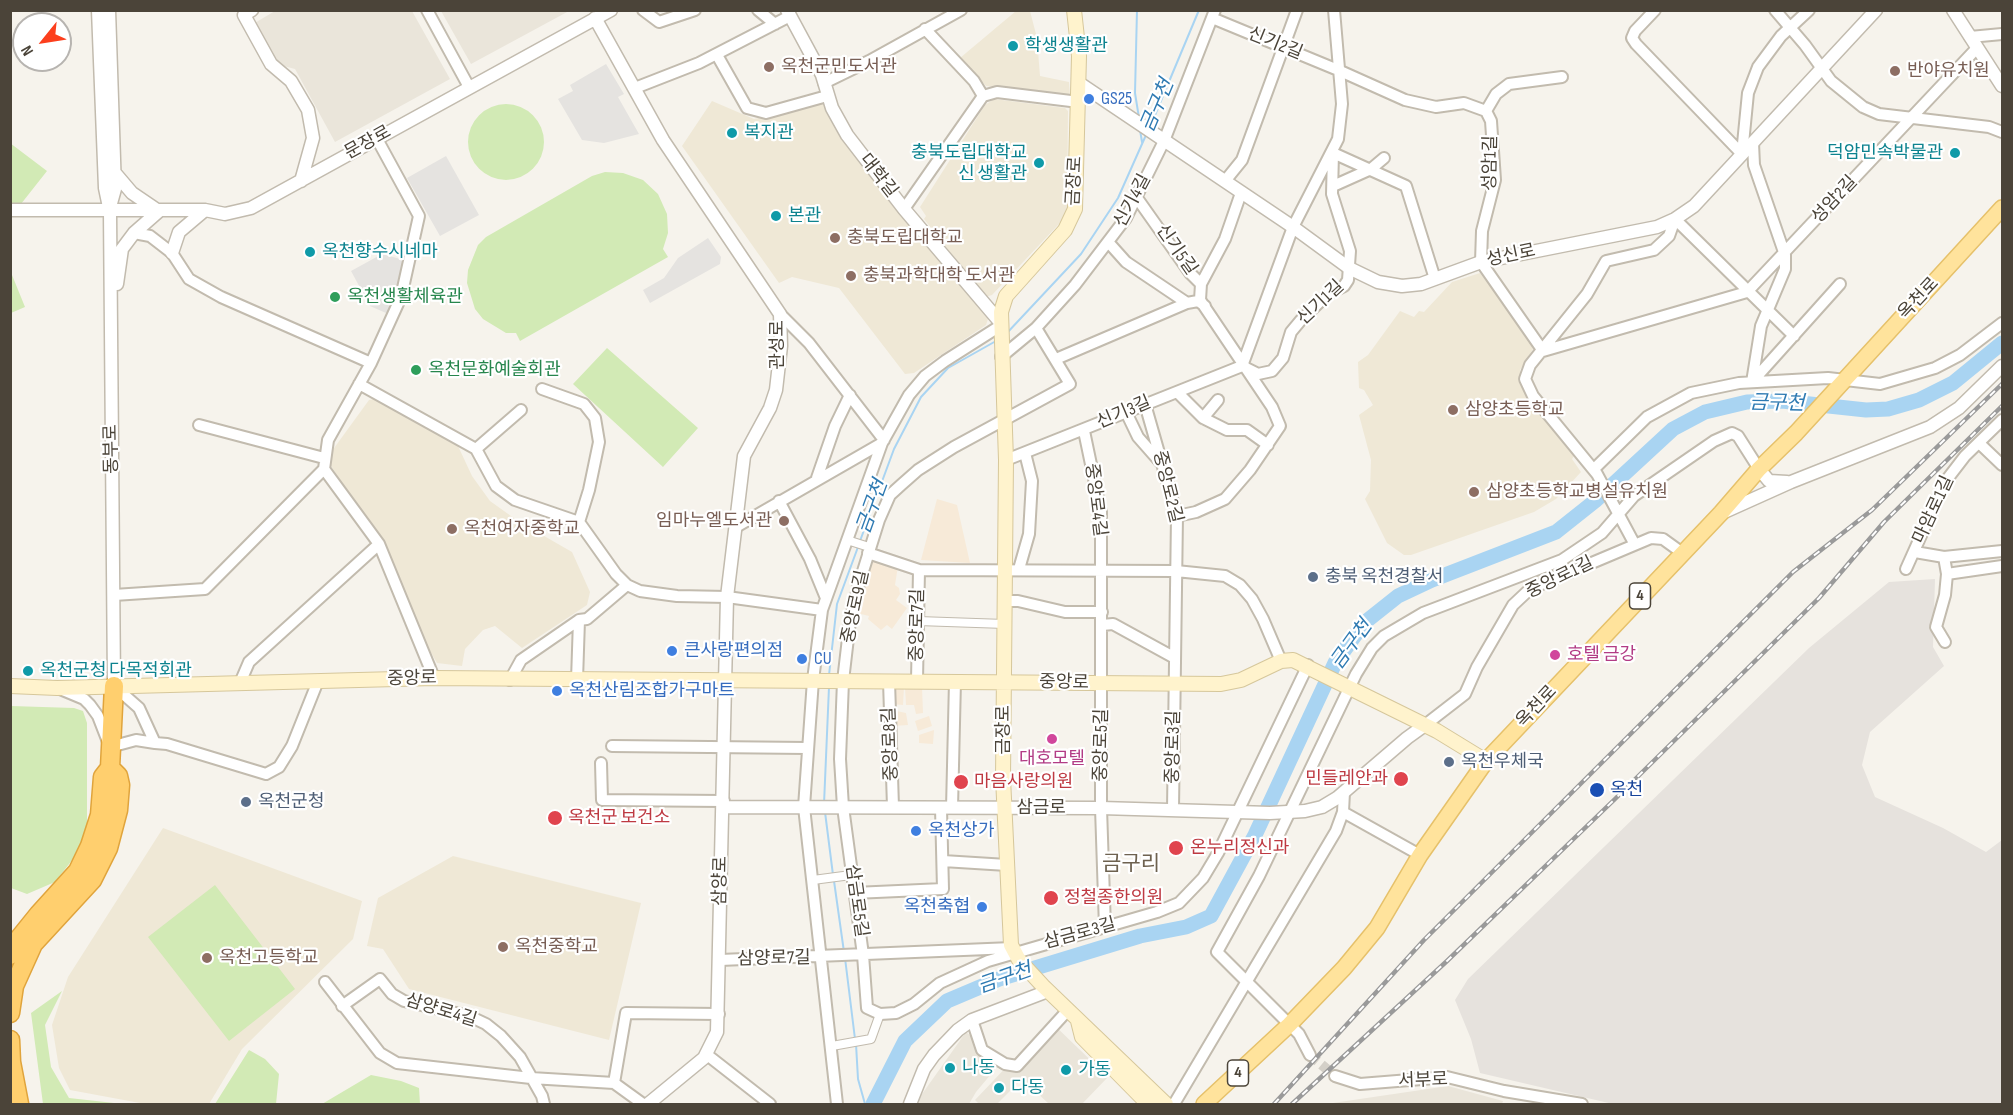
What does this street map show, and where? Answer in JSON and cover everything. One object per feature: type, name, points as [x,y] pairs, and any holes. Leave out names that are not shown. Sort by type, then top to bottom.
[{"type":"highway","points":[[10,955],[32,923],[78,871],[90,846],[100,815],[103,777],[110,768],[114,686]]},
{"type":"highway","points":[[10,1013],[14,986],[33,944],[92,880],[108,848],[118,810],[120,785],[118,776],[110,768]]},
{"type":"highway","points":[[10,1040],[11,1062],[19,1104]]},
{"type":"main road","name":"금장로","points":[[1015,953],[1007,865],[1005,808],[1005,601],[1012,569],[1000,324],[1006,296],[1072,219],[1075,209],[1079,83],[1078,31],[1074,10]]},
{"type":"main road","name":"옥천로","points":[[1286,1028],[1344,968],[1377,928],[1420,855],[1486,761],[1681,552],[1721,513],[1759,469],[1796,433],[2002,208]]},
{"type":"main road","points":[[1281,662],[1293,660],[1311,667],[1425,725],[1486,761]]},
{"type":"main road","name":"중앙로","points":[[10,686],[57,688],[434,678],[1221,684],[1241,680],[1281,662]]},
{"type":"main road","points":[[1015,953],[1045,988],[1166,1104]]},
{"type":"main road","points":[[1072,1015],[1082,1037],[1148,1104]]},
{"type":"main road","name":"4","points":[[1204,1104],[1286,1028]]},
{"type":"street","name":"동부로","points":[[98,10],[105,188],[110,212],[114,686]]},
{"type":"street","name":"동부로","points":[[109,10],[115,189],[110,212]]},
{"type":"street","points":[[427,10],[469,87]]},
{"type":"street","points":[[643,10],[659,22],[696,10]]},
{"type":"street","points":[[758,10],[775,24]]},
{"type":"street","points":[[824,83],[870,61],[961,10]]},
{"type":"street","points":[[1225,181],[1242,160],[1297,10]]},
{"type":"street","points":[[1177,516],[1196,512],[1225,499],[1269,445],[1280,426],[1278,417],[1242,366],[1293,227],[1333,153],[1341,122],[1334,10]]},
{"type":"street","points":[[1655,10],[1635,31],[1632,38],[1742,154]]},
{"type":"street","points":[[1775,10],[1842,93],[1863,107],[1879,114],[1989,126],[2002,132]]},
{"type":"street","points":[[1742,154],[1742,130],[1750,85],[1766,53],[1809,10]]},
{"type":"street","name":"성신로","points":[[1079,83],[1293,227],[1349,268],[1378,282],[1402,286],[1435,279],[1481,262],[1656,227],[1675,219],[1694,206],[1876,10]]},
{"type":"street","points":[[1953,10],[2002,86]]},
{"type":"street","points":[[246,12],[271,64],[291,81],[308,110],[313,138],[301,180]]},
{"type":"street","points":[[635,88],[717,54],[775,24],[789,13]]},
{"type":"street","name":"대학길","points":[[789,13],[822,75],[827,96],[847,135],[904,209],[1000,324]]},
{"type":"street","name":"문장로","points":[[10,210],[110,212],[205,210],[225,214],[251,208],[601,14]]},
{"type":"street","name":"관성로","points":[[601,14],[635,88],[663,140],[780,314],[781,346],[776,390],[770,408],[744,456],[727,597],[726,680]]},
{"type":"street","name":"신기2길","points":[[1213,14],[1284,48],[1338,70]]},
{"type":"street","name":"신기4길","points":[[1001,355],[1036,328],[1109,243],[1137,198],[1164,141],[1213,14]]},
{"type":"street","points":[[925,29],[974,81],[983,96]]},
{"type":"street","points":[[1970,37],[2002,34]]},
{"type":"street","name":"성암2길","points":[[1752,382],[1761,326],[1785,269],[1785,255],[1977,48]]},
{"type":"street","points":[[717,54],[747,108],[766,113],[827,96]]},
{"type":"street","name":"성암1길","points":[[1338,70],[1423,106],[1464,103],[1486,111],[1491,121],[1495,180],[1480,243],[1481,262]]},
{"type":"street","points":[[1486,111],[1496,94],[1509,84],[1562,77]]},
{"type":"street","points":[[904,209],[983,96],[997,92],[1078,102]]},
{"type":"street","points":[[377,139],[419,216],[401,297],[371,363],[328,440],[324,469],[379,544],[434,678]]},
{"type":"street","points":[[1543,351],[1748,292],[1785,255],[1754,165],[1753,143]]},
{"type":"street","points":[[1333,153],[1406,186],[1435,279]]},
{"type":"street","points":[[1333,153],[1335,211],[1347,237],[1349,268]]},
{"type":"street","points":[[1333,186],[1371,169],[1384,158]]},
{"type":"street","points":[[111,292],[117,289],[122,249],[134,233],[159,211],[132,194],[114,172]]},
{"type":"street","points":[[1201,285],[1225,239],[1241,192]]},
{"type":"street","name":"신기5길","points":[[1137,198],[1201,285],[1200,300],[1242,366]]},
{"type":"street","points":[[172,252],[179,232],[205,210]]},
{"type":"street","points":[[1634,543],[1595,471],[1527,387],[1525,379],[1530,365],[1587,294],[1606,261],[1654,250],[1668,236],[1675,219],[1794,336]]},
{"type":"street","points":[[134,233],[150,236],[172,252],[189,279],[220,297],[371,363]]},
{"type":"street","name":"신기5길","points":[[1109,243],[1126,262],[1187,303],[1198,301],[1205,306]]},
{"type":"street","points":[[1481,262],[1543,351]]},
{"type":"street","name":"신기1길","points":[[1242,366],[1263,375],[1278,366],[1291,332],[1320,301],[1344,286],[1349,268]]},
{"type":"street","points":[[1752,382],[1840,284]]},
{"type":"street","points":[[1056,359],[1187,303]]},
{"type":"street","points":[[780,314],[809,343],[883,442]]},
{"type":"street","points":[[1595,471],[1634,427],[1676,399],[1706,388],[1752,382],[1828,378],[1840,385],[1880,384],[1917,375],[1960,355],[2002,323]]},
{"type":"street","points":[[837,1104],[825,958],[813,880],[806,807],[807,748],[822,610],[883,442],[909,395],[945,360],[1000,324]]},
{"type":"street","points":[[1004,420],[1070,384],[1036,328]]},
{"type":"street","name":"신기3길","points":[[1006,460],[1084,431],[1242,366]]},
{"type":"street","points":[[1721,513],[1791,482],[1888,445],[1945,419],[2002,366]]},
{"type":"street","points":[[360,384],[476,449],[496,486],[515,500],[579,522],[616,574],[627,585],[640,591],[677,596],[727,597],[822,610]]},
{"type":"street","points":[[542,389],[584,404],[595,418],[599,442],[590,490],[579,522]]},
{"type":"street","points":[[1177,392],[1203,418],[1227,430],[1247,430],[1269,445]]},
{"type":"street","points":[[817,478],[835,426],[850,395]]},
{"type":"street","points":[[1203,418],[1218,400]]},
{"type":"street","name":"중앙로2길","points":[[1145,404],[1177,516],[1175,684]]},
{"type":"street","points":[[476,449],[521,410]]},
{"type":"street","points":[[1126,412],[1138,437],[1162,465]]},
{"type":"street","name":"중앙로9길","points":[[839,680],[850,621],[868,550],[890,495],[918,470],[1004,420]]},
{"type":"street","name":"마암로1길","points":[[1906,569],[1945,482],[2002,420]]},
{"type":"street","points":[[199,425],[324,458]]},
{"type":"street","name":"중앙로4길","points":[[1084,431],[1101,512],[1102,683]]},
{"type":"street","points":[[1310,1055],[1299,1034],[1286,1028],[1247,982],[1217,952],[1356,674],[1384,636],[1423,613],[1562,560],[1602,532],[1618,510],[1666,472],[1732,433],[1742,440],[1769,481],[1791,482]]},
{"type":"street","points":[[735,527],[883,442]]},
{"type":"street","points":[[1979,443],[2002,465]]},
{"type":"street","points":[[1012,569],[1029,534],[1032,481],[1025,453]]},
{"type":"street","points":[[114,596],[206,589],[324,469]]},
{"type":"street","points":[[779,501],[810,559],[826,598]]},
{"type":"street","name":"중앙로1길","points":[[1425,725],[1465,694],[1482,658],[1519,598],[1540,584],[1634,543],[1651,538],[1663,539],[1681,552]]},
{"type":"street","points":[[847,540],[919,570],[1101,569],[1213,573],[1240,585],[1263,619],[1281,662]]},
{"type":"street","points":[[240,683],[249,662],[379,544]]},
{"type":"street","name":"마암로1길","points":[[1915,552],[1946,566],[2002,551]]},
{"type":"street","points":[[1945,642],[1936,627],[1936,622],[1945,595],[1946,566],[2002,566]]},
{"type":"street","name":"중앙로7길","points":[[916,681],[919,570]]},
{"type":"street","points":[[510,680],[521,660],[579,620],[587,619],[627,585]]},
{"type":"street","points":[[1005,601],[1018,601],[1065,612],[1102,612]]},
{"type":"street","points":[[577,680],[579,620]]},
{"type":"street","points":[[918,621],[1005,624]]},
{"type":"street","points":[[1102,625],[1113,624],[1176,658]]},
{"type":"street","name":"삼금로3길","points":[[1015,953],[1105,928],[1179,903],[1203,878],[1242,812],[1311,667]]},
{"type":"street","name":"삼양로","points":[[648,1104],[691,1070],[706,1054],[717,1032],[726,680]]},
{"type":"street","points":[[839,680],[840,807]]},
{"type":"street","points":[[57,688],[84,699],[90,705],[98,716],[111,747],[136,740],[167,744],[266,774],[279,767],[292,746],[318,681]]},
{"type":"street","name":"중앙로8길","points":[[890,681],[893,807]]},
{"type":"street","points":[[854,893],[943,889],[955,681]]},
{"type":"street","name":"중앙로5길","points":[[1102,683],[1101,808],[1105,928]]},
{"type":"street","name":"중앙로3길","points":[[1173,810],[1175,684]]},
{"type":"street","points":[[114,686],[140,708],[155,743]]},
{"type":"street","points":[[1288,813],[1322,807],[1344,792],[1425,725]]},
{"type":"street","points":[[612,746],[807,748]]},
{"type":"street","points":[[601,763],[602,800],[806,807]]},
{"type":"street","points":[[1174,1104],[1317,867],[1343,812],[1344,792]]},
{"type":"street","name":"삼금로","points":[[806,807],[1101,808],[1288,813]]},
{"type":"street","name":"삼금로5길","points":[[840,807],[861,955],[1015,953]]},
{"type":"street","points":[[1343,812],[1420,855]]},
{"type":"street","points":[[943,861],[1007,865]]},
{"type":"street","points":[[813,880],[851,874]]},
{"type":"street","points":[[861,955],[867,1008],[880,1014],[904,1010],[940,983],[1015,953]]},
{"type":"street","name":"삼양로7길","points":[[720,960],[861,955]]},
{"type":"street","name":"삼양로4길","points":[[342,1006],[380,979],[392,994],[404,1001],[469,1016],[486,1024],[501,1036],[520,1057],[544,1104]]},
{"type":"street","points":[[325,982],[380,1053],[397,1064],[531,1078],[614,1083],[643,1104]]},
{"type":"street","points":[[910,1104],[924,1069],[933,1055],[972,1020],[1045,988]]},
{"type":"street","points":[[614,1083],[626,1013],[719,1014]]},
{"type":"street","points":[[832,1046],[871,1039],[880,1014]]},
{"type":"street","points":[[972,1020],[982,1050],[1005,1064],[1017,1066],[1072,1015]]},
{"type":"street","points":[[706,1054],[766,1103]]},
{"type":"street","name":"서부로","points":[[1335,1076],[1360,1084],[1447,1077],[1519,1099],[1582,1104]]},
{"type":"shaded area","points":[[275,11],[412,11],[450,79],[335,142],[295,69],[276,64],[253,24]]},
{"type":"shaded area","points":[[441,11],[569,11],[471,64]]},
{"type":"shaded area","points":[[1016,11],[1030,11],[1037,38],[1040,76],[1069,82],[1070,96],[986,86],[960,58]]},
{"type":"shaded area","points":[[606,64],[624,94],[618,97],[639,134],[604,143],[582,140],[558,99],[573,91],[570,85]]},
{"type":"shaded area","name":"충북도립대학교","points":[[994,99],[1065,108],[1068,111],[1067,210],[1058,225],[992,295],[985,297],[924,219],[926,216],[920,207],[985,105]]},
{"type":"shaded area","name":"충북도립대학교","points":[[712,101],[754,119],[825,103],[989,316],[986,325],[914,373],[905,374],[839,288],[792,277],[779,283],[682,146]]},
{"type":"shaded area","points":[[446,156],[479,215],[440,236],[407,178]]},
{"type":"shaded area","points":[[708,238],[721,257],[720,264],[650,303],[643,290],[664,278],[678,258]]},
{"type":"shaded area","points":[[382,254],[404,260],[393,308],[386,313],[370,306],[351,271]]},
{"type":"shaded area","name":"삼양초등학교","points":[[1480,273],[1530,339],[1533,349],[1520,370],[1527,396],[1576,453],[1572,459],[1581,472],[1556,499],[1534,512],[1411,555],[1404,555],[1387,543],[1365,499],[1370,491],[1371,460],[1359,415],[1373,405],[1364,390],[1359,388],[1358,362],[1368,355],[1400,311],[1414,317],[1419,311],[1424,312],[1452,282]]},
{"type":"shaded area","name":"옥천여자중학교","points":[[373,399],[458,446],[472,476],[490,501],[518,521],[572,552],[590,592],[587,605],[522,648],[495,626],[483,630],[465,649],[462,666],[437,663],[422,637],[392,559],[331,466],[329,455],[369,400]]},
{"type":"shaded area","points":[[937,499],[957,505],[970,563],[921,560]]},
{"type":"shaded area","points":[[875,559],[898,566],[895,585],[899,588],[900,594],[896,600],[907,608],[892,629],[887,625],[881,630],[868,619],[869,616],[857,613],[867,566]]},
{"type":"shaded area","points":[[1935,579],[1933,647],[1944,666],[1870,732],[1862,765],[1875,797],[1943,828],[1986,852],[2002,840],[2002,1104],[1613,1104],[1480,1073],[1471,1039],[1455,1000],[1468,979],[1809,648],[1889,582]]},
{"type":"shaded area","points":[[891,687],[904,687],[903,705],[892,704]]},
{"type":"shaded area","points":[[905,687],[922,687],[923,713],[916,714],[914,705],[906,705]]},
{"type":"shaded area","points":[[892,710],[906,713],[908,725],[893,726]]},
{"type":"shaded area","points":[[929,716],[932,726],[918,731],[915,721]]},
{"type":"shaded area","points":[[934,730],[933,744],[919,743],[919,735]]},
{"type":"shaded area","name":"옥천고등학교","points":[[163,828],[362,901],[353,939],[242,1049],[209,1104],[140,1103],[70,1090],[59,1068],[52,1025],[68,977]]},
{"type":"shaded area","name":"옥천중학교","points":[[453,856],[641,903],[609,1040],[409,989],[383,949],[367,946],[378,898]]},
{"type":"shaded area","points":[[1050,1021],[1108,1077],[1082,1104],[1049,1104],[1022,1079],[997,1104],[979,1104],[975,1100]]},
{"type":"shaded area","points":[[966,1032],[1002,1061],[969,1104],[915,1104]]},
{"type":"shaded area","points":[[1448,1086],[1503,1101],[1502,1104],[1326,1104]]},
{"type":"green space","points":[[506,104],[520,107],[533,115],[541,128],[544,142],[541,156],[533,169],[520,177],[506,180],[492,177],[479,169],[471,156],[468,142],[471,128],[479,115],[492,107]]},
{"type":"green space","points":[[10,143],[47,171],[17,209],[11,204]]},
{"type":"green space","points":[[605,172],[623,173],[643,180],[658,194],[667,214],[668,233],[663,249],[668,257],[520,341],[516,333],[506,333],[483,319],[475,309],[467,283],[468,270],[478,245],[486,237],[592,176]]},
{"type":"green space","points":[[12,275],[25,307],[11,313],[10,276]]},
{"type":"green space","points":[[607,348],[698,428],[663,467],[573,384]]},
{"type":"green space","points":[[11,706],[74,708],[83,711],[87,723],[87,828],[76,855],[55,882],[27,894],[11,888]]},
{"type":"green space","points":[[215,885],[295,989],[229,1041],[148,937]]},
{"type":"green space","points":[[62,991],[45,1025],[51,1067],[69,1098],[123,1104],[43,1104],[31,1013]]},
{"type":"green space","points":[[249,1050],[265,1059],[279,1074],[276,1104],[215,1104]]},
{"type":"green space","points":[[371,1075],[401,1081],[419,1088],[420,1104],[322,1104]]},
{"type":"waterway","points":[[1137,10],[1135,93],[1139,118]]},
{"type":"waterway","name":"금구천","points":[[1150,127],[1199,10]]},
{"type":"waterway","name":"금구천","points":[[1140,130],[1142,142]]},
{"type":"waterway","name":"금구천","points":[[1006,334],[1081,254],[1118,198],[1146,135]]},
{"type":"waterway","name":"금구천","points":[[860,541],[894,449],[921,397],[948,368],[996,341]]},
{"type":"waterway","name":"금구천","points":[[873,1104],[905,1041],[947,1001],[999,979],[1140,936],[1186,927],[1211,916],[1255,835],[1335,663],[1364,623],[1398,596],[1432,580],[1556,532],[1595,501],[1673,429],[1705,412],[1747,402],[1782,401],[1866,410],[1888,409],[1919,400],[1953,383],[2002,343]]},
{"type":"waterway","name":"금구천","points":[[829,675],[837,604],[858,547]]},
{"type":"waterway","name":"금구천","points":[[824,804],[829,687]]},
{"type":"waterway","name":"금구천","points":[[825,812],[833,875]]},
{"type":"waterway","name":"금구천","points":[[834,881],[844,952]]},
{"type":"waterway","name":"금구천","points":[[845,958],[855,1039]]},
{"type":"waterway","name":"금구천","points":[[856,1044],[858,1079],[865,1104]]},
{"type":"tunnel","points":[[1310,1055],[1335,1076]]},
{"type":"railway","points":[[1274,1104],[1424,940],[1793,572],[1872,510],[2002,384]]},
{"type":"railway","points":[[1292,1104],[1447,961],[1615,799],[1819,598],[1884,522],[2002,406]]},
{"type":"place","name":"학생생활관","points":[[1013,46]]},
{"type":"place","name":"옥천군민도서관","points":[[769,67]]},
{"type":"place","name":"반야유치원","points":[[1895,71]]},
{"type":"place","name":"GS25","points":[[1089,99]]},
{"type":"place","name":"복지관","points":[[732,133]]},
{"type":"place","name":"덕암민속박물관","points":[[1955,153]]},
{"type":"place","name":"충북도립대학교 신 생활관","points":[[1039,163]]},
{"type":"place","name":"본관","points":[[776,216]]},
{"type":"place","name":"충북도립대학교","points":[[835,238]]},
{"type":"place","name":"옥천향수시네마","points":[[310,252]]},
{"type":"place","name":"충북과학대학 도서관","points":[[851,276]]},
{"type":"place","name":"옥천생활체육관","points":[[335,297]]},
{"type":"place","name":"옥천문화예술회관","points":[[416,370]]},
{"type":"place","name":"삼양초등학교","points":[[1453,410]]},
{"type":"place","name":"삼양초등학교병설유치원","points":[[1474,492]]},
{"type":"place","name":"임마누엘도서관","points":[[784,521]]},
{"type":"place","name":"옥천여자중학교","points":[[452,529]]},
{"type":"place","name":"충북 옥천경찰서","points":[[1313,577]]},
{"type":"place","name":"큰사랑편의점","points":[[672,651]]},
{"type":"place","name":"호텔 금강","points":[[1555,655]]},
{"type":"place","name":"CU","points":[[802,659]]},
{"type":"place","name":"옥천군청 다목적회관","points":[[28,671]]},
{"type":"place","name":"옥천산림조합가구마트","points":[[557,691]]},
{"type":"place","name":"대호모텔","points":[[1052,739]]},
{"type":"place","name":"옥천우체국","points":[[1449,762]]},
{"type":"place","name":"민들레안과","points":[[1401,779]]},
{"type":"place","name":"마음사랑의원","points":[[961,782]]},
{"type":"place","name":"옥천","points":[[1597,790]]},
{"type":"place","name":"옥천군청","points":[[246,802]]},
{"type":"place","name":"옥천군 보건소","points":[[555,818]]},
{"type":"place","name":"옥천상가","points":[[916,831]]},
{"type":"place","name":"온누리정신과","points":[[1176,848]]},
{"type":"place","name":"정철종한의원","points":[[1051,898]]},
{"type":"place","name":"옥천축협","points":[[982,907]]},
{"type":"place","name":"옥천중학교","points":[[503,947]]},
{"type":"place","name":"옥천고등학교","points":[[207,958]]},
{"type":"place","name":"나동","points":[[950,1068]]},
{"type":"place","name":"가동","points":[[1066,1070]]},
{"type":"place","name":"다동","points":[[999,1088]]},
{"type":"district","name":"금구리","points":[[1131,865]]}]
